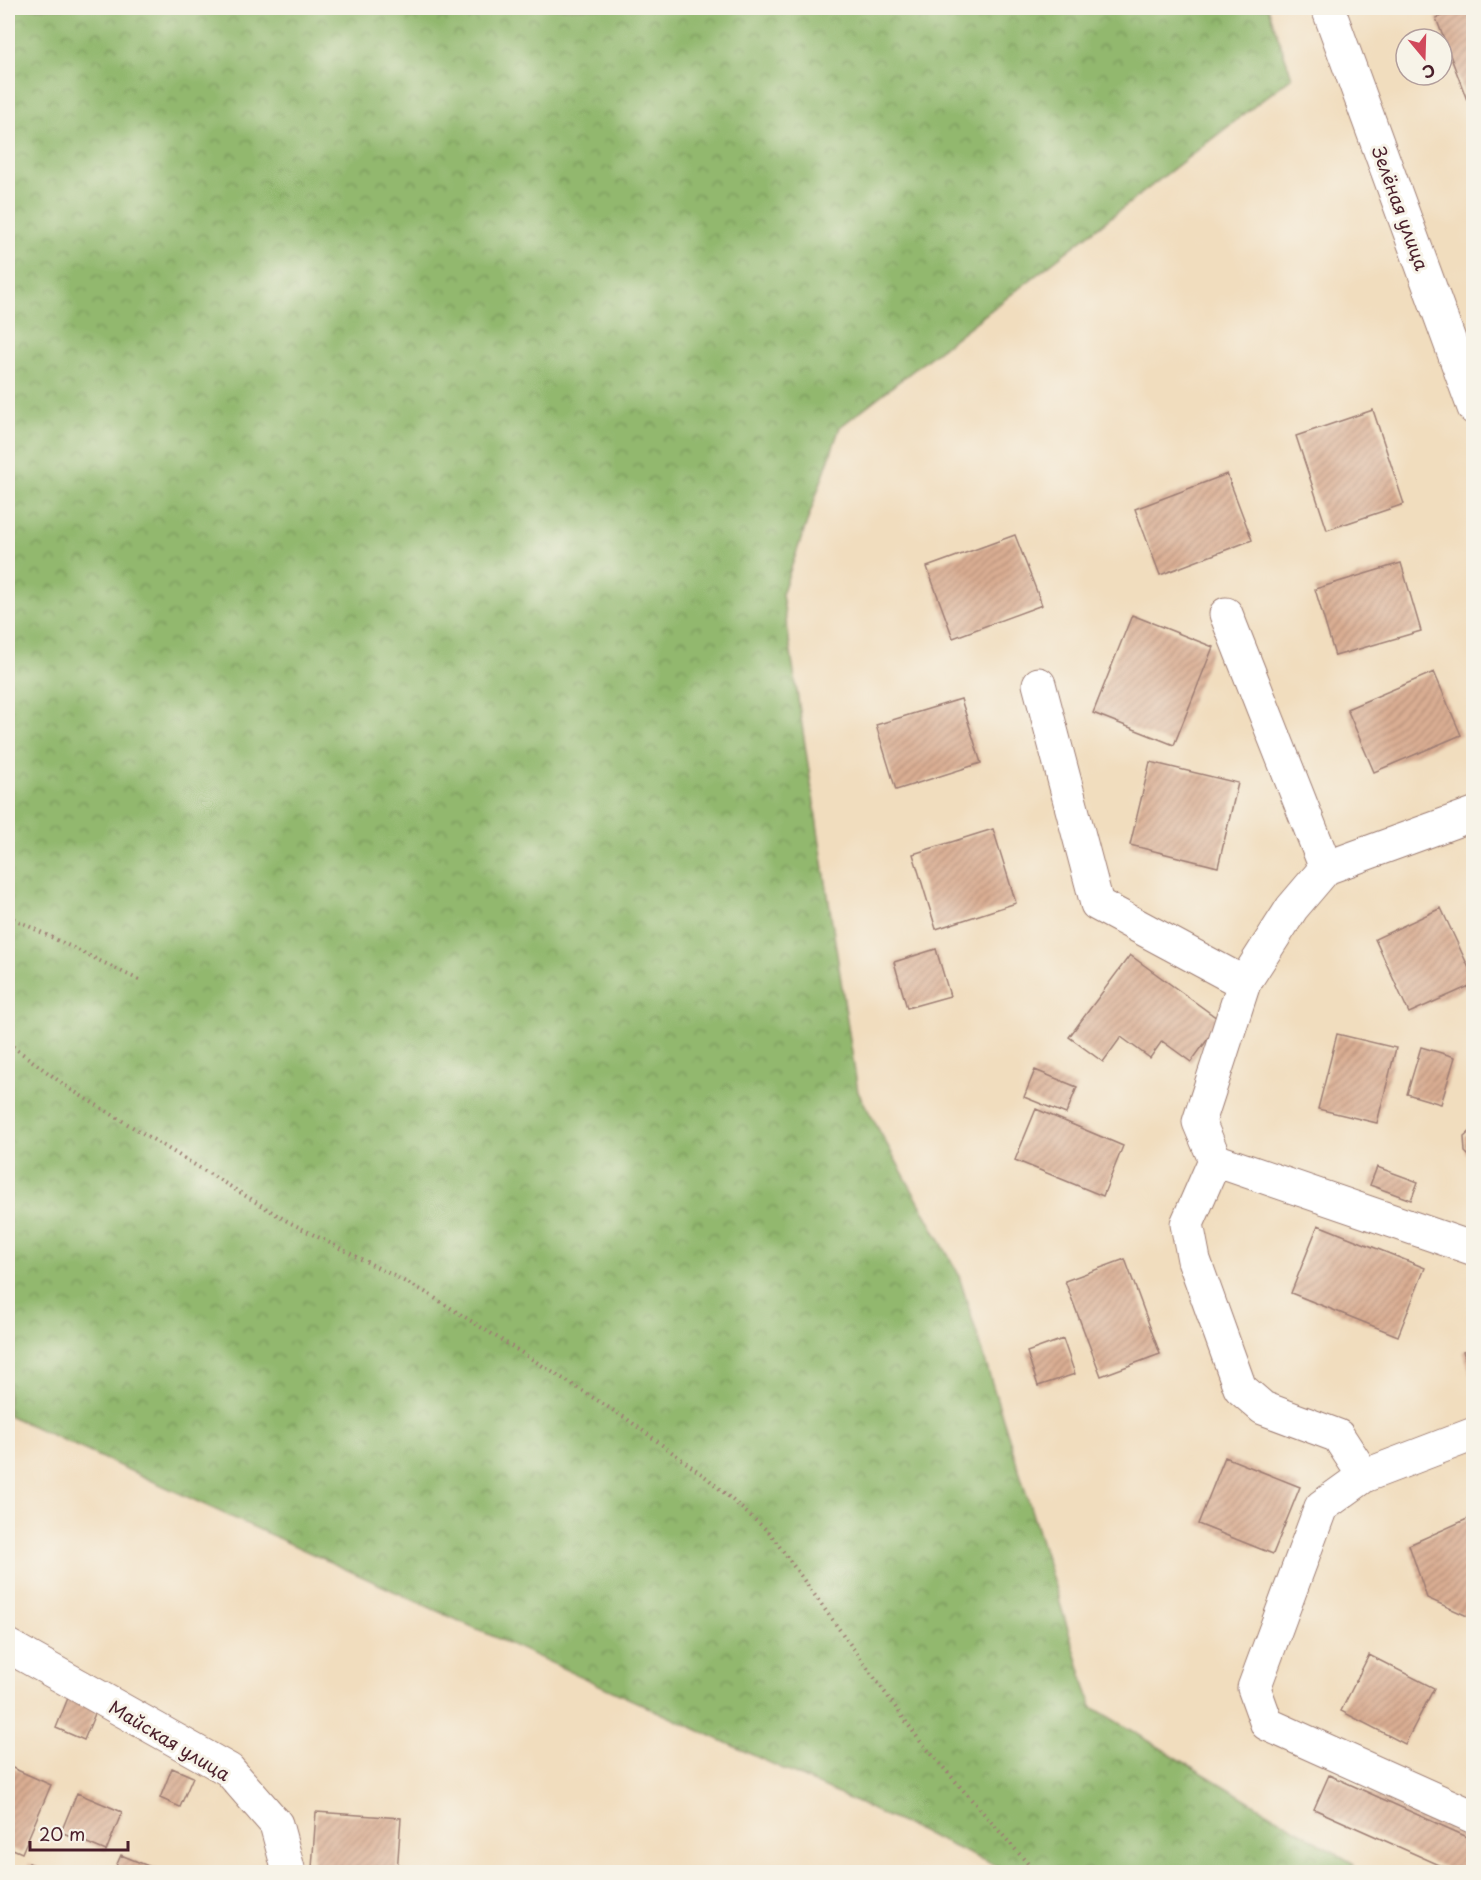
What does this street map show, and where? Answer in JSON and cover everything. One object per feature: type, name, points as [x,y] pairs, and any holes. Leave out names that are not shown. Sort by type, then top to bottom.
[{"type":"street","name":"Зелёная улица","points":[[1328,8],[1473,408]]},
{"type":"street","points":[[1226,614],[1326,868]]},
{"type":"street","points":[[1039,684],[1097,904],[1244,983]]},
{"type":"street","points":[[1364,1476],[1338,1436],[1263,1408],[1240,1388],[1194,1260],[1187,1224],[1215,1160],[1199,1122],[1244,983],[1292,908],[1326,868],[1473,814]]},
{"type":"street","points":[[1215,1160],[1473,1249]]},
{"type":"street","points":[[1473,1434],[1364,1476],[1321,1507],[1254,1688],[1267,1724],[1473,1817]]},
{"type":"street","name":"Майская улица","points":[[8,1647],[229,1770],[276,1824],[289,1872]]},
{"type":"path","points":[[8,916],[139,980]]},
{"type":"path","points":[[8,1043],[70,1089],[287,1221],[435,1299],[627,1419],[707,1478],[769,1532],[920,1741],[1030,1866],[1038,1872]]},
{"type":"green space","points":[[8,8],[1268,8],[1292,77],[840,427],[782,594],[858,1092],[958,1273],[1092,1707],[1354,1864],[1348,1872],[1009,1872],[8,1415]]},
{"type":"building","points":[[1463,8],[1474,8],[1474,98],[1467,100],[1454,66],[1454,27],[1439,27],[1436,18]]},
{"type":"building","points":[[1373,410],[1404,504],[1327,530],[1296,436]]},
{"type":"building","points":[[1227,474],[1252,540],[1160,575],[1135,509]]},
{"type":"building","points":[[1015,535],[1042,605],[953,638],[927,567]]},
{"type":"building","points":[[1401,563],[1421,631],[1335,656],[1315,589]]},
{"type":"building","points":[[1132,615],[1213,647],[1174,745],[1093,713]]},
{"type":"building","points":[[1434,672],[1461,735],[1374,772],[1347,709]]},
{"type":"building","points":[[961,699],[981,763],[896,790],[876,725]]},
{"type":"building","points":[[1150,762],[1238,783],[1218,867],[1130,845]]},
{"type":"building","points":[[993,829],[1016,903],[936,929],[913,854]]},
{"type":"building","points":[[1441,908],[1474,979],[1474,984],[1409,1013],[1375,939]]},
{"type":"building","points":[[936,949],[950,996],[907,1008],[894,962]]},
{"type":"building","points":[[1130,955],[1221,1021],[1191,1062],[1162,1041],[1150,1058],[1121,1037],[1103,1062],[1069,1037]]},
{"type":"building","points":[[1337,1034],[1396,1048],[1377,1123],[1318,1109]]},
{"type":"building","points":[[1421,1047],[1455,1057],[1441,1104],[1407,1094]]},
{"type":"building","points":[[1035,1070],[1077,1087],[1066,1114],[1024,1097]]},
{"type":"building","points":[[1036,1109],[1123,1146],[1103,1196],[1015,1160]]},
{"type":"building","points":[[1474,1128],[1474,1161],[1465,1152],[1464,1137]]},
{"type":"building","points":[[1377,1167],[1418,1182],[1411,1200],[1370,1185]]},
{"type":"building","points":[[1318,1225],[1425,1268],[1398,1336],[1291,1293]]},
{"type":"building","points":[[1125,1259],[1160,1354],[1101,1376],[1065,1281]]},
{"type":"building","points":[[1063,1339],[1075,1374],[1038,1386],[1027,1352]]},
{"type":"building","points":[[1474,1348],[1474,1381],[1473,1381],[1463,1351]]},
{"type":"building","points":[[1225,1457],[1300,1487],[1273,1554],[1198,1524]]},
{"type":"building","points":[[1474,1516],[1474,1619],[1427,1598],[1409,1545]]},
{"type":"building","points":[[1369,1655],[1434,1688],[1405,1744],[1341,1711]]},
{"type":"building","points":[[70,1693],[99,1704],[84,1740],[56,1728]]},
{"type":"building","points":[[8,1766],[51,1785],[22,1853],[8,1847]]},
{"type":"building","points":[[172,1768],[193,1777],[180,1807],[160,1798]]},
{"type":"building","points":[[1329,1775],[1474,1840],[1474,1872],[1455,1872],[1314,1809]]},
{"type":"building","points":[[77,1793],[122,1812],[106,1851],[61,1832]]},
{"type":"building","points":[[316,1812],[401,1818],[397,1872],[312,1868]]},
{"type":"building","points":[[121,1855],[163,1872],[114,1871]]},
{"type":"building","points":[[29,1863],[44,1870],[43,1872],[26,1871]]}]
